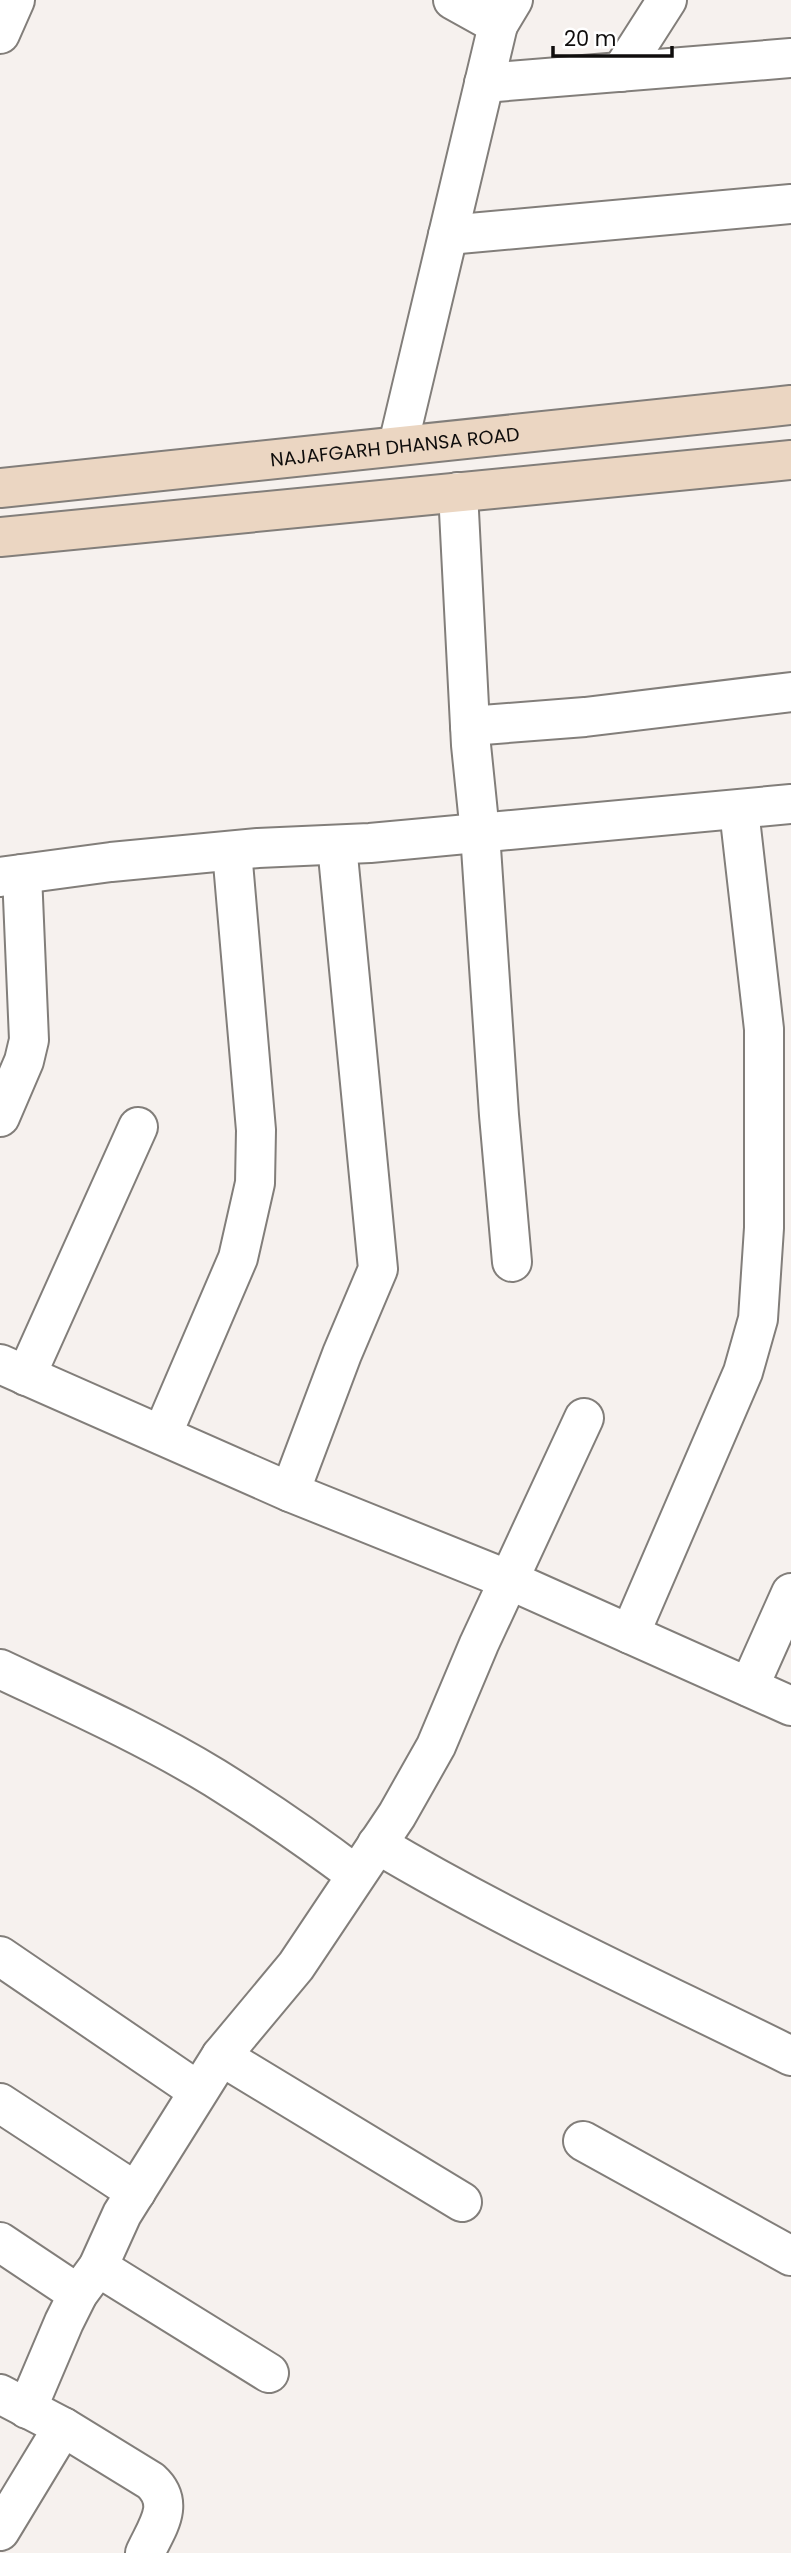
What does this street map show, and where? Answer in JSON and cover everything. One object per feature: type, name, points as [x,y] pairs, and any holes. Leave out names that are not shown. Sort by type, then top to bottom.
[{"type":"main road","name":"NAJAFGARH DHANSA ROAD","points":[[0,488],[791,405]]},
{"type":"main road","points":[[0,537],[791,460]]},
{"type":"street","points":[[0,34],[15,0]]},
{"type":"street","points":[[398,445],[484,83],[505,12],[453,0]]},
{"type":"street","points":[[621,72],[667,0]]},
{"type":"street","points":[[484,83],[791,58]]},
{"type":"street","points":[[448,235],[791,204]]},
{"type":"street","points":[[458,492],[470,726],[512,1262]]},
{"type":"street","points":[[470,726],[585,717],[791,692]]},
{"type":"street","points":[[0,1117],[29,1040],[11,875],[232,850],[337,845],[791,804]]},
{"type":"street","points":[[630,1634],[743,1372],[758,1319],[777,1028],[739,810]]},
{"type":"street","points":[[290,1492],[342,1353],[378,1269],[337,845]]},
{"type":"street","points":[[162,1435],[239,1258],[256,1183],[256,1129],[232,850]]},
{"type":"street","points":[[138,1127],[13,1370],[290,1492],[509,1580],[791,1706]]},
{"type":"street","points":[[145,2553],[160,2521],[164,2499],[160,2489],[63,2427],[13,2401],[88,2280],[122,2214],[198,2091],[221,2056],[296,1966],[397,1815],[436,1746],[584,1418]]},
{"type":"street","points":[[749,1688],[791,1593]]},
{"type":"street","points":[[0,1669],[138,1736],[213,1777],[304,1836],[485,1905],[791,2056]]},
{"type":"street","points":[[0,1956],[198,2091]]},
{"type":"street","points":[[221,2056],[462,2202]]},
{"type":"street","points":[[0,2103],[136,2192]]},
{"type":"street","points":[[583,2141],[791,2256]]},
{"type":"street","points":[[0,2242],[88,2280],[269,2373]]},
{"type":"street","points":[[0,2531],[63,2427]]}]
